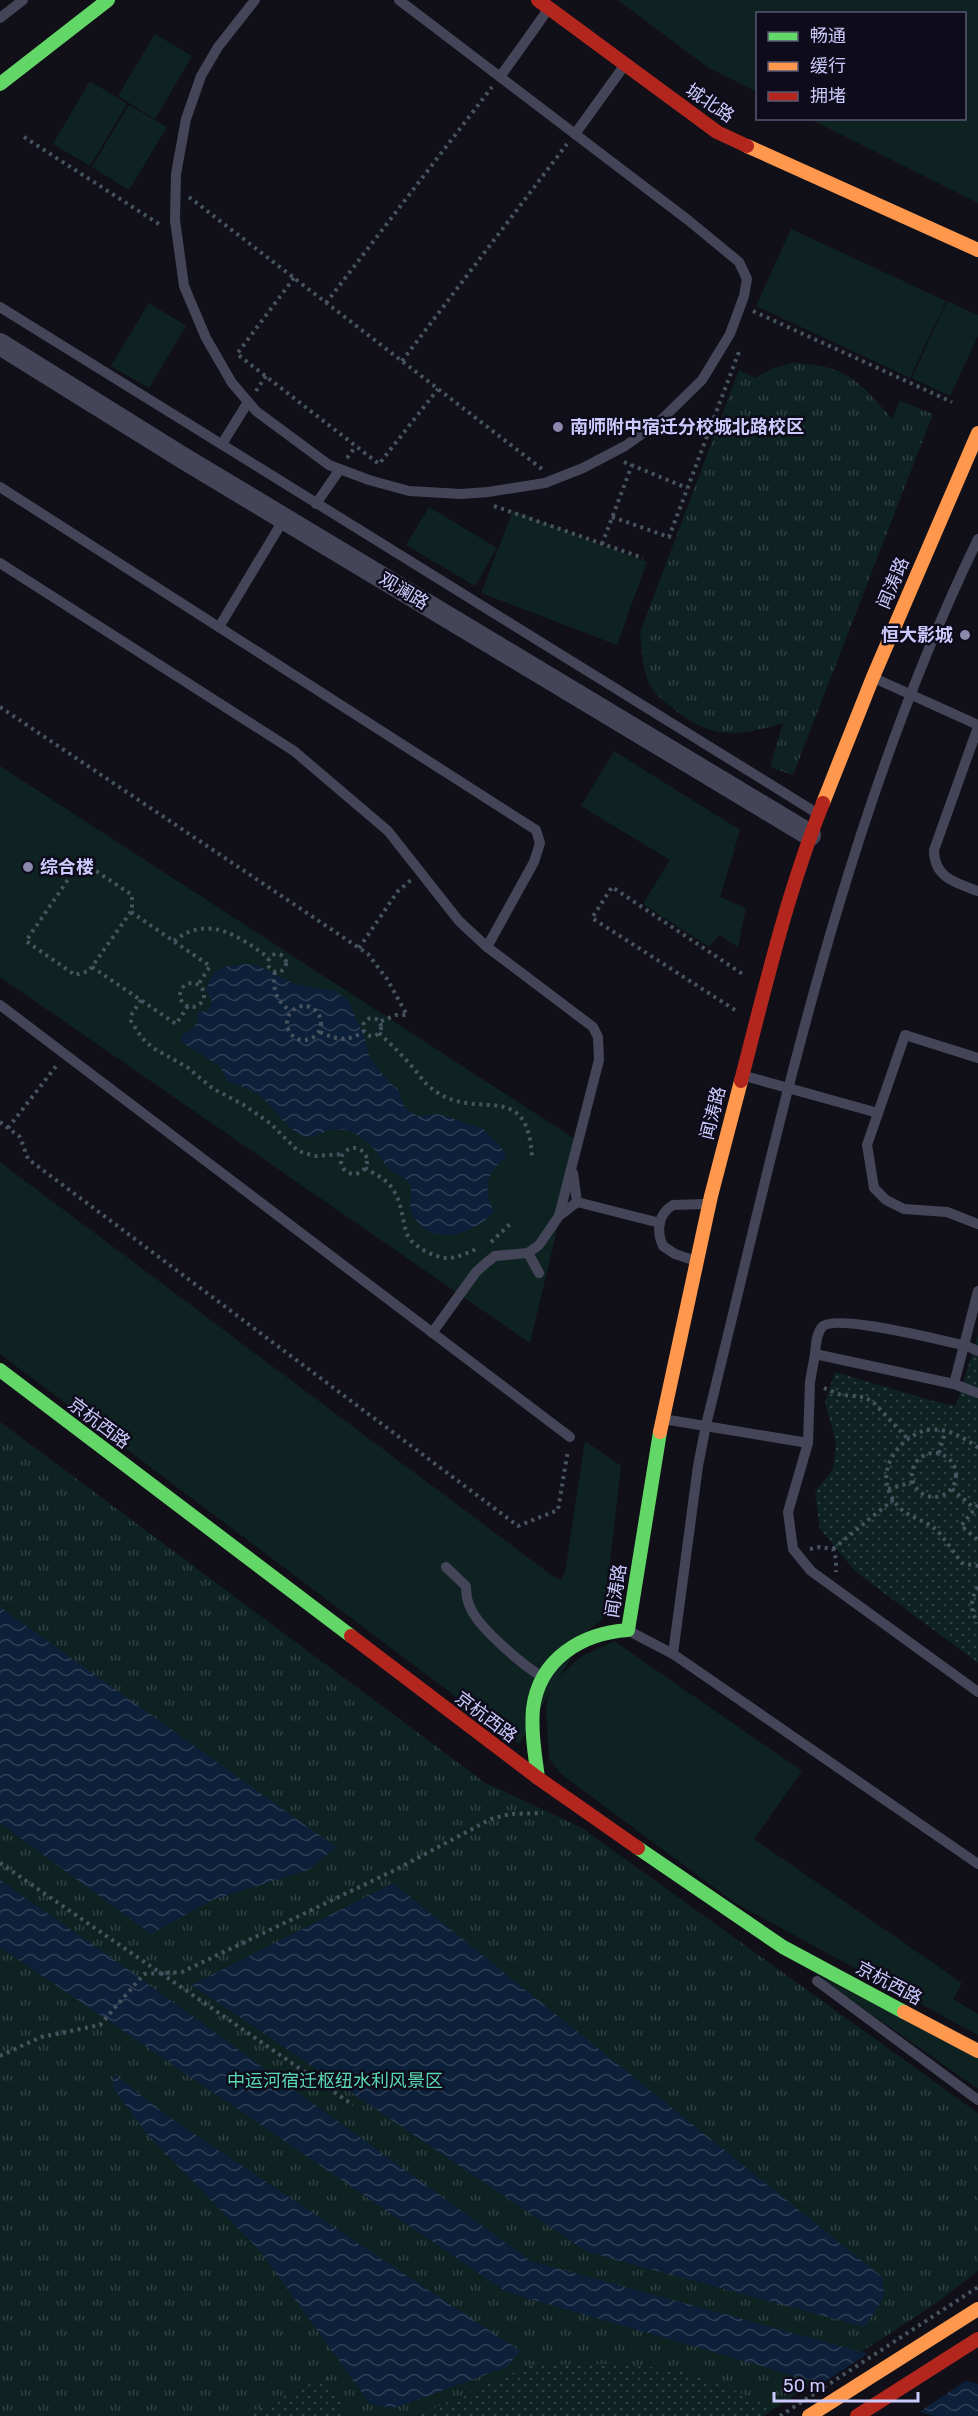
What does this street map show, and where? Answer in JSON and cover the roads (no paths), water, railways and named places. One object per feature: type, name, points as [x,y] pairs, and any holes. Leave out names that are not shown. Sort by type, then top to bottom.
[{"type":"street","points":[[0,84],[108,0]]},
{"type":"street","name":"城北路","points":[[544,4],[717,132],[978,250]]},
{"type":"street","name":"观澜路","points":[[0,344],[284,519],[810,835]]},
{"type":"street","name":"闻涛路","points":[[538,1778],[531,1731],[533,1702],[547,1667],[577,1643],[595,1634],[628,1630],[663,1419],[709,1204],[765,988],[818,813],[873,677],[978,433]]},
{"type":"street","name":"京杭西路","points":[[0,1370],[538,1778],[714,1902],[783,1947],[978,2051]]},
{"type":"street","points":[[810,2416],[978,2309]]},
{"type":"street","points":[[857,2416],[978,2339]]},
{"type":"lane","points":[[0,18],[23,0]]},
{"type":"lane","points":[[255,0],[218,47],[201,76],[186,119],[176,174],[175,220],[184,286],[206,338],[232,383],[256,411],[329,465],[369,480],[409,491],[461,494],[545,483],[583,468],[659,422],[702,380],[730,334],[741,306],[747,279],[739,262],[399,0]]},
{"type":"lane","points":[[500,77],[544,4]]},
{"type":"lane","points":[[575,134],[625,64]]},
{"type":"lane","points":[[0,307],[818,813]]},
{"type":"lane","points":[[222,444],[248,402]]},
{"type":"lane","points":[[316,504],[340,469]]},
{"type":"lane","points":[[0,487],[536,830],[540,843],[534,862],[487,947]]},
{"type":"lane","points":[[219,627],[284,519]]},
{"type":"lane","points":[[673,1654],[698,1466],[706,1425],[820,965],[888,749],[943,610],[978,539]]},
{"type":"lane","points":[[0,562],[294,751],[388,831],[459,921],[487,947],[587,1021],[598,1037],[599,1060],[559,1216]]},
{"type":"lane","points":[[873,677],[978,726],[934,850],[934,863],[942,873],[954,882],[978,891]]},
{"type":"lane","points":[[0,1005],[570,1437]]},
{"type":"lane","points":[[978,1058],[905,1035],[867,1145],[874,1188],[886,1200],[904,1209],[947,1212],[978,1224]]},
{"type":"lane","points":[[742,1075],[878,1113]]},
{"type":"lane","points":[[572,1168],[577,1202]]},
{"type":"lane","points":[[432,1333],[476,1272],[495,1256],[528,1252],[539,1245],[559,1216],[577,1202]]},
{"type":"lane","points":[[577,1202],[660,1222]]},
{"type":"lane","points":[[697,1261],[667,1250],[660,1238],[660,1222],[673,1205],[709,1204]]},
{"type":"lane","points":[[528,1252],[539,1273]]},
{"type":"lane","points":[[954,1384],[978,1291]]},
{"type":"lane","points":[[978,1351],[852,1322],[830,1323],[823,1326],[818,1335],[810,1382],[808,1443],[788,1512],[792,1549],[811,1571],[978,1692]]},
{"type":"lane","points":[[815,1354],[954,1384],[978,1393]]},
{"type":"lane","points":[[663,1419],[808,1443]]},
{"type":"lane","points":[[446,1567],[466,1586],[466,1597],[476,1618],[524,1665],[542,1677]]},
{"type":"lane","points":[[628,1630],[673,1654],[978,1864]]},
{"type":"lane","points":[[714,1902],[800,1968]]},
{"type":"lane","points":[[809,1975],[978,2100]]},
{"type":"water","points":[[249,964],[259,966],[294,984],[335,991],[348,1000],[366,1042],[369,1057],[398,1089],[403,1105],[408,1110],[417,1116],[438,1114],[482,1128],[501,1147],[507,1158],[490,1175],[487,1189],[494,1212],[475,1227],[464,1232],[442,1235],[431,1232],[422,1226],[411,1212],[410,1184],[388,1168],[365,1140],[353,1133],[334,1129],[314,1136],[301,1135],[254,1092],[228,1082],[220,1066],[183,1043],[181,1036],[196,1024],[198,1011],[205,1012],[211,1006],[212,1000],[206,991],[212,976],[227,966]]},
{"type":"water","points":[[0,1607],[336,1847],[308,1870],[212,1900],[151,1934],[0,1823]]},
{"type":"water","points":[[0,1880],[119,1963],[531,2261],[978,2384],[978,2416],[934,2416],[506,2292],[0,1947]]},
{"type":"water","points":[[393,1883],[882,2277],[884,2297],[865,2327],[587,2252],[192,1985]]},
{"type":"water","points":[[114,2074],[170,2118],[520,2351],[507,2367],[394,2408],[370,2404],[261,2252],[147,2134],[113,2088]]},
{"type":"place","name":"南师附中宿迁分校城北路校区","points":[[558,427]]},
{"type":"place","name":"恒大影城","points":[[965,635]]},
{"type":"place","name":"综合楼","points":[[28,867]]},
{"type":"park label","name":"中运河宿迁枢纽水利风景区","points":[[335,2081]]}]
